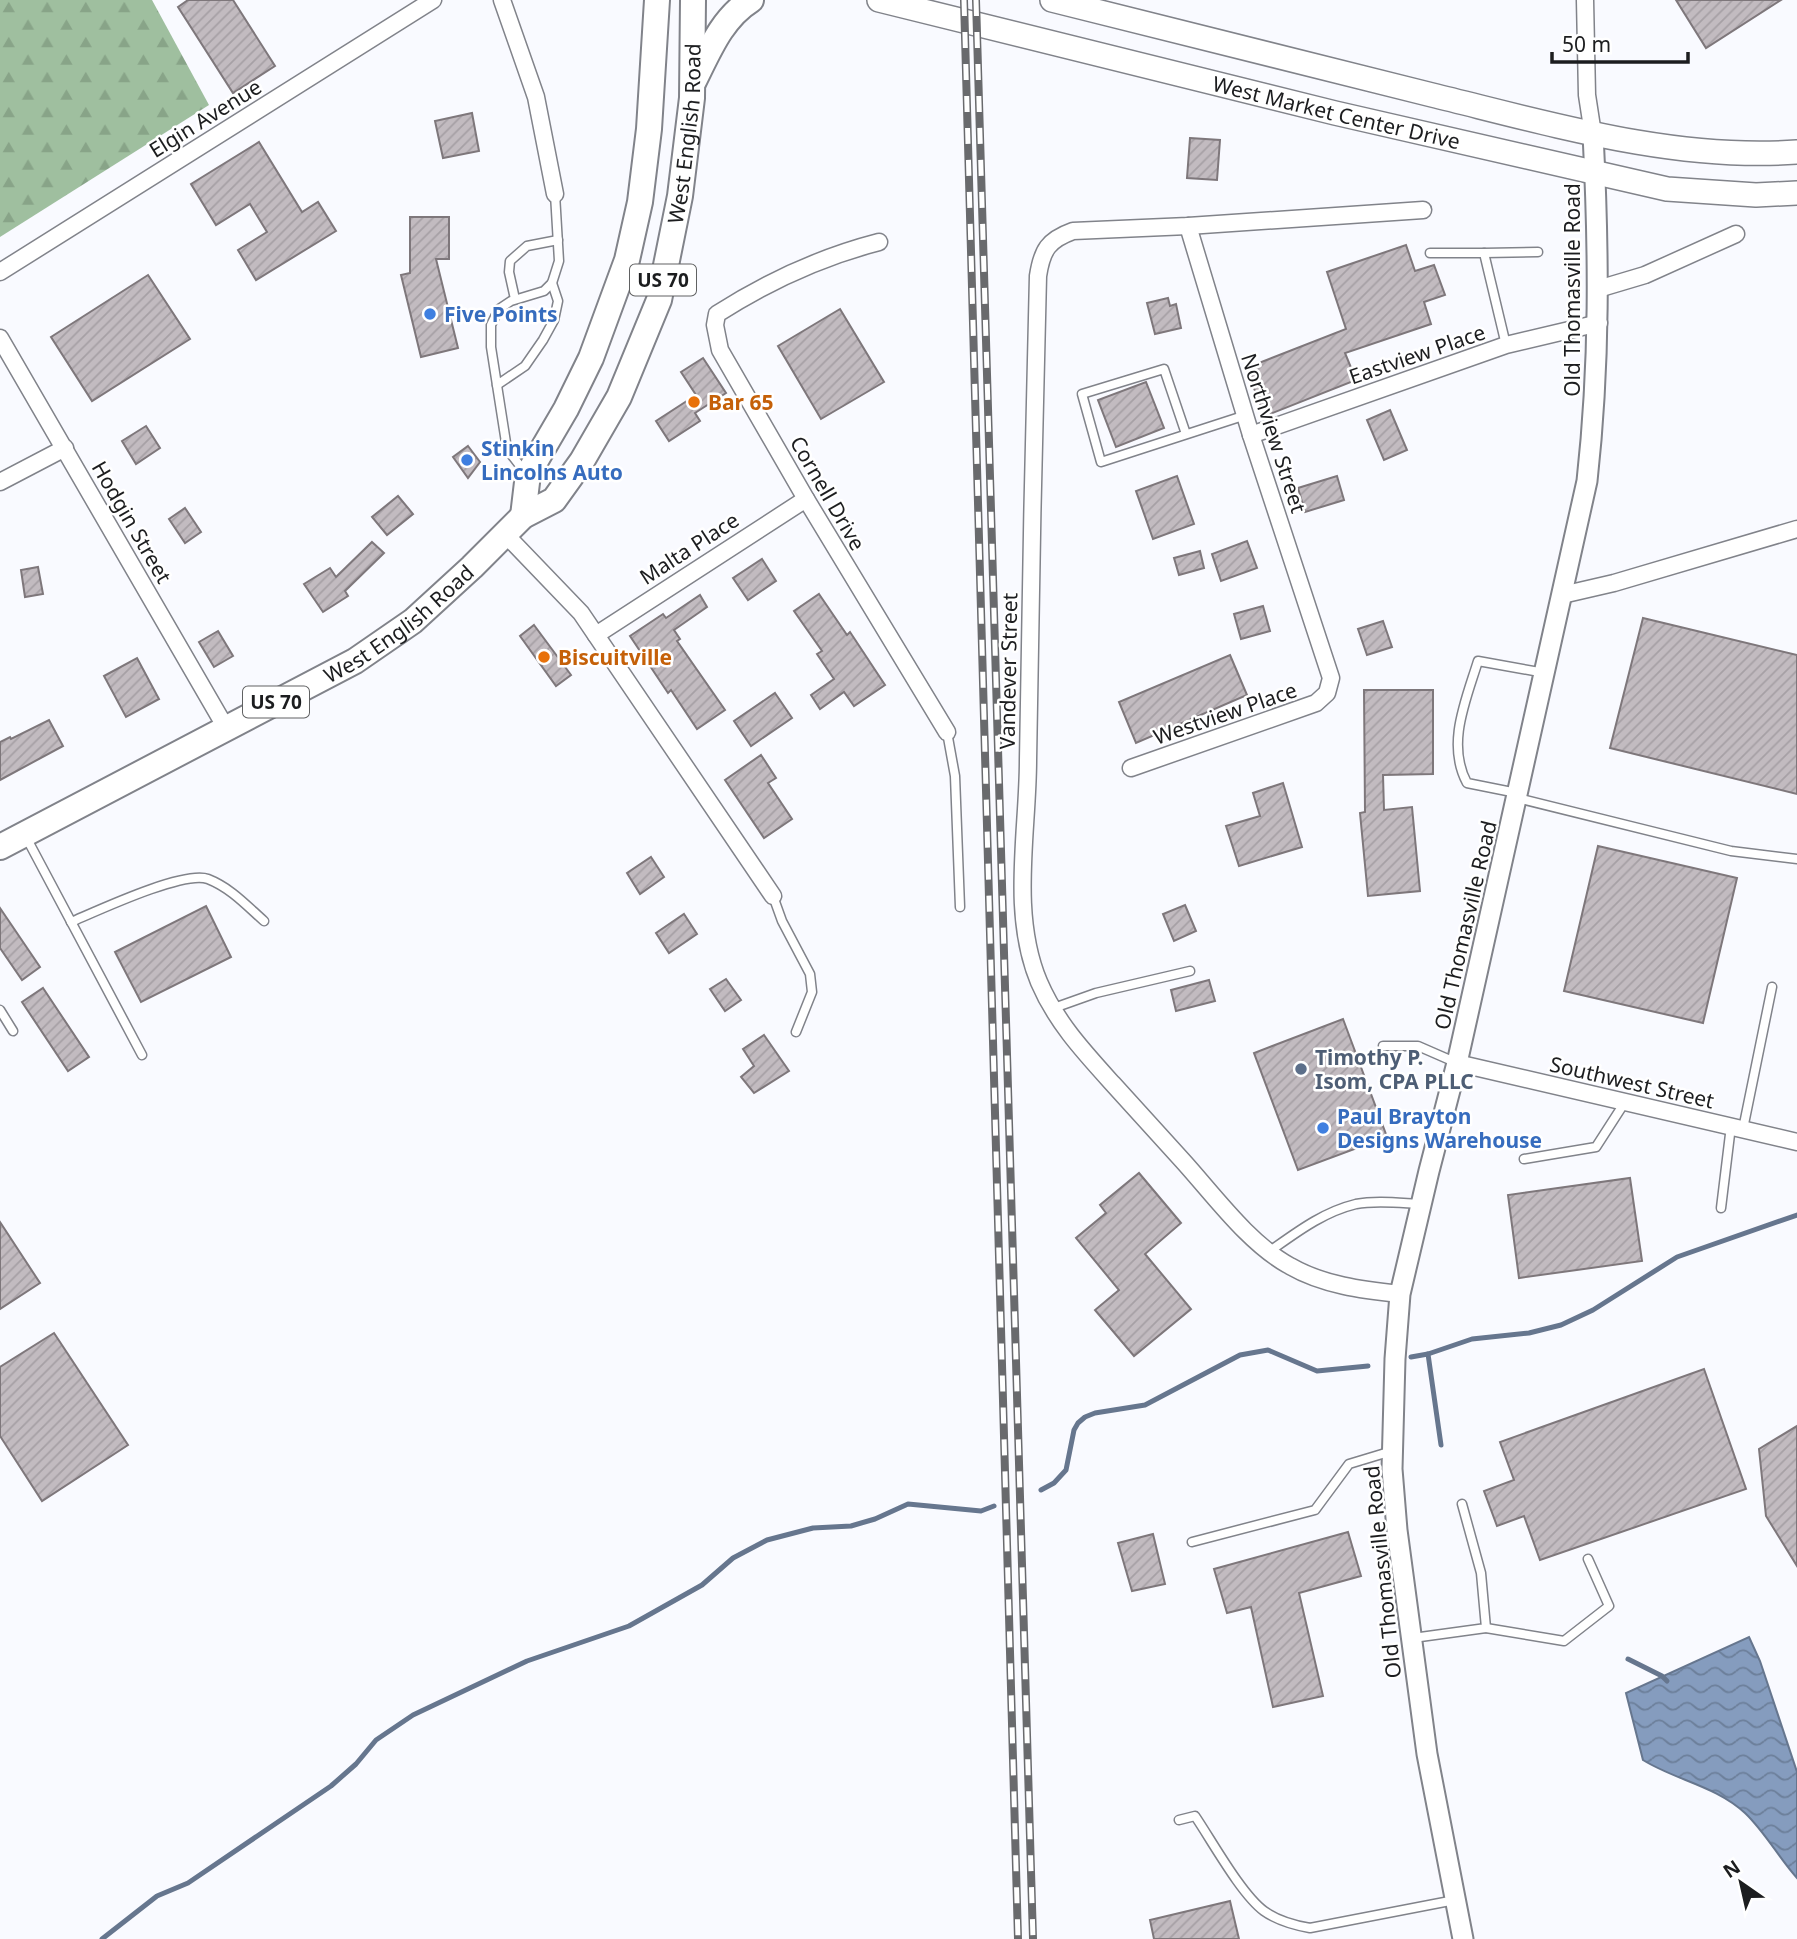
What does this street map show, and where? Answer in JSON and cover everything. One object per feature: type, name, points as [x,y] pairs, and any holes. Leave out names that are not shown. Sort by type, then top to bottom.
[{"type":"main road","name":"US 70","points":[[640,0],[655,31]]},
{"type":"main road","name":"West English Road","points":[[523,516],[528,474],[566,409],[591,358],[627,260],[640,202],[649,129],[657,0]]},
{"type":"main road","name":"West English Road","points":[[0,847],[355,661],[413,621],[523,516],[554,500],[582,461],[619,397],[659,300],[680,196],[692,85],[693,0]]},
{"type":"main road","points":[[692,85],[731,15],[751,0]]},
{"type":"main road","name":"West Market Center Drive","points":[[879,0],[1335,113],[1667,189],[1756,195],[1797,193]]},
{"type":"main road","name":"West Market Center Drive","points":[[1052,0],[1593,134],[1692,150],[1776,154],[1797,152]]},
{"type":"street","name":"Elgin Avenue","points":[[0,272],[433,0]]},
{"type":"street","points":[[502,0],[536,97],[555,194]]},
{"type":"street","name":"Old Thomasville Road","points":[[1463,1939],[1427,1754],[1397,1530],[1392,1451],[1395,1359],[1400,1294],[1457,1063],[1587,481],[1595,411],[1599,323],[1595,172],[1587,95],[1585,0]]},
{"type":"street","name":"Vandever Street","points":[[1400,1294],[1357,1289],[1321,1280],[1288,1266],[1253,1238],[1095,1064],[1051,1009],[1029,950],[1024,918],[1023,883],[1038,276],[1041,256],[1057,237],[1073,231],[1423,210]]},
{"type":"street","name":"Northview Street","points":[[1188,226],[1251,435],[1323,651]]},
{"type":"street","points":[[1598,289],[1645,275],[1736,234]]},
{"type":"street","name":"Cornell Drive","points":[[879,242],[850,250],[760,287],[717,314],[715,325],[720,350],[806,499],[947,732]]},
{"type":"street","name":"Eastview Place","points":[[1251,435],[1506,345],[1599,323]]},
{"type":"street","name":"Hodgin Street","points":[[0,338],[226,728]]},
{"type":"street","points":[[0,482],[65,448]]},
{"type":"street","name":"Malta Place","points":[[596,635],[806,499]]},
{"type":"street","points":[[1562,595],[1614,583],[1797,529]]},
{"type":"street","points":[[506,535],[581,613],[773,896]]},
{"type":"street","name":"Westview Place","points":[[1131,768],[1316,704],[1327,692],[1331,678],[1323,651]]},
{"type":"street","name":"Southwest Street","points":[[1457,1063],[1797,1143]]},
{"type":"lane","points":[[528,474],[507,449],[491,347],[491,325],[499,309],[515,299],[544,291],[552,283],[559,261],[555,194]]},
{"type":"lane","points":[[515,299],[509,272],[510,261],[527,246],[558,240]]},
{"type":"lane","points":[[1430,253],[1538,252]]},
{"type":"lane","points":[[1484,253],[1506,345]]},
{"type":"lane","points":[[497,385],[525,366],[554,320],[558,301],[552,283]]},
{"type":"lane","points":[[1186,434],[1164,369],[1082,394],[1101,462],[1245,415]]},
{"type":"lane","points":[[1545,673],[1478,661],[1459,720],[1460,770],[1467,783],[1731,851],[1797,859]]},
{"type":"lane","points":[[947,732],[956,776],[960,907]]},
{"type":"lane","points":[[24,835],[142,1055]]},
{"type":"lane","points":[[71,922],[167,883],[206,878],[232,892],[264,921]]},
{"type":"lane","points":[[773,896],[782,921],[810,974],[812,992],[796,1032]]},
{"type":"lane","points":[[1051,1009],[1096,993],[1190,971]]},
{"type":"lane","points":[[1721,1208],[1737,1128],[1772,987]]},
{"type":"lane","points":[[0,1010],[13,1031]]},
{"type":"lane","points":[[1383,1046],[1418,1046],[1457,1063]]},
{"type":"lane","points":[[1524,1159],[1596,1147],[1625,1102]]},
{"type":"lane","points":[[1270,1251],[1308,1223],[1356,1204],[1421,1204]]},
{"type":"lane","points":[[1192,1542],[1315,1510],[1349,1464],[1392,1451]]},
{"type":"lane","points":[[1462,1504],[1481,1573],[1486,1628]]},
{"type":"lane","points":[[1410,1638],[1486,1628],[1564,1641],[1609,1606],[1588,1559]]},
{"type":"lane","points":[[1179,1819],[1195,1816],[1235,1876],[1262,1910],[1287,1923],[1310,1928],[1455,1900]]},
{"type":"green space","points":[[0,0],[152,0],[209,105],[0,237]]},
{"type":"water","points":[[1749,1637],[1760,1661],[1797,1772],[1797,1878],[1759,1828],[1734,1804],[1643,1760],[1626,1693]]},
{"type":"building","points":[[188,0],[233,0],[275,66],[233,93],[178,7]]},
{"type":"building","points":[[1676,0],[1781,0],[1706,48]]},
{"type":"building","points":[[472,113],[479,151],[443,158],[435,121]]},
{"type":"building","points":[[1190,138],[1220,140],[1217,180],[1187,178]]},
{"type":"building","points":[[259,142],[302,212],[318,202],[336,231],[256,280],[238,250],[267,232],[250,204],[216,225],[191,184]]},
{"type":"building","points":[[410,217],[449,217],[449,259],[436,259],[458,348],[421,357],[401,275],[410,273]]},
{"type":"building","points":[[1406,245],[1415,271],[1434,265],[1445,295],[1424,302],[1431,324],[1345,353],[1356,380],[1265,416],[1246,368],[1346,329],[1327,272]]},
{"type":"building","points":[[148,275],[190,339],[92,401],[51,337]]},
{"type":"building","points":[[1168,298],[1170,306],[1176,304],[1181,328],[1155,334],[1147,303]]},
{"type":"building","points":[[840,309],[884,382],[821,419],[778,346]]},
{"type":"building","points":[[703,358],[726,393],[695,413],[700,421],[669,441],[656,421],[696,395],[681,372]]},
{"type":"building","points":[[1146,382],[1164,428],[1116,447],[1098,400]]},
{"type":"building","points":[[1390,410],[1407,450],[1384,460],[1367,420]]},
{"type":"building","points":[[146,426],[160,448],[136,464],[122,441]]},
{"type":"building","points":[[468,446],[480,462],[468,478],[453,457]]},
{"type":"building","points":[[1177,476],[1194,524],[1153,539],[1136,491]]},
{"type":"building","points":[[1337,476],[1344,500],[1305,512],[1298,488]]},
{"type":"building","points":[[398,496],[413,514],[387,535],[372,517]]},
{"type":"building","points":[[185,508],[201,532],[185,543],[169,519]]},
{"type":"building","points":[[1247,541],[1257,568],[1221,581],[1212,554]]},
{"type":"building","points":[[372,542],[384,553],[345,591],[348,596],[323,612],[304,584],[330,568],[336,577]]},
{"type":"building","points":[[1200,551],[1204,568],[1179,575],[1174,558]]},
{"type":"building","points":[[762,559],[776,581],[748,600],[733,578]]},
{"type":"building","points":[[38,567],[43,594],[25,597],[21,570]]},
{"type":"building","points":[[819,594],[847,635],[850,632],[885,685],[854,706],[844,692],[820,709],[811,695],[834,679],[817,654],[822,651],[794,611]]},
{"type":"building","points":[[700,595],[707,607],[674,630],[680,639],[677,641],[725,710],[697,729],[671,690],[668,693],[630,636],[663,614],[666,618]]},
{"type":"building","points":[[1263,606],[1270,631],[1241,639],[1234,614]]},
{"type":"building","points":[[1643,618],[1797,655],[1797,794],[1610,748]]},
{"type":"building","points":[[1383,621],[1392,647],[1367,655],[1358,629]]},
{"type":"building","points":[[534,625],[571,675],[556,686],[520,636]]},
{"type":"building","points":[[218,631],[233,656],[214,667],[199,642]]},
{"type":"building","points":[[1230,655],[1247,695],[1136,743],[1119,702]]},
{"type":"building","points":[[137,658],[159,699],[126,717],[104,676]]},
{"type":"building","points":[[1364,690],[1433,690],[1433,774],[1383,775],[1384,810],[1412,807],[1420,891],[1368,896],[1360,813],[1365,812]]},
{"type":"building","points":[[775,693],[792,718],[751,746],[734,721]]},
{"type":"building","points":[[49,720],[63,746],[0,780],[0,742]]},
{"type":"building","points":[[761,755],[776,778],[768,783],[792,819],[764,838],[725,780]]},
{"type":"building","points":[[1283,783],[1302,847],[1239,866],[1226,826],[1260,816],[1253,793]]},
{"type":"building","points":[[1598,846],[1737,878],[1703,1023],[1564,991]]},
{"type":"building","points":[[651,857],[664,877],[640,894],[627,873]]},
{"type":"building","points":[[1185,905],[1196,931],[1174,941],[1163,914]]},
{"type":"building","points":[[206,906],[231,957],[141,1002],[115,952]]},
{"type":"building","points":[[0,908],[40,967],[22,980],[0,948]]},
{"type":"building","points":[[684,914],[697,934],[669,953],[656,933]]},
{"type":"building","points":[[726,979],[741,1000],[725,1011],[710,989]]},
{"type":"building","points":[[1209,980],[1215,1001],[1176,1011],[1171,990]]},
{"type":"building","points":[[43,988],[89,1057],[68,1071],[22,1002]]},
{"type":"building","points":[[1343,1019],[1387,1137],[1298,1170],[1254,1053]]},
{"type":"building","points":[[764,1035],[789,1071],[754,1093],[741,1077],[754,1066],[743,1049]]},
{"type":"building","points":[[1139,1173],[1181,1223],[1145,1254],[1191,1309],[1134,1356],[1095,1310],[1119,1290],[1076,1238],[1106,1213],[1100,1205]]},
{"type":"building","points":[[1630,1178],[1642,1261],[1519,1278],[1508,1195]]},
{"type":"building","points":[[0,1222],[40,1283],[0,1309]]},
{"type":"building","points":[[54,1333],[128,1445],[42,1501],[0,1436],[0,1367]]},
{"type":"building","points":[[1704,1369],[1746,1489],[1540,1560],[1524,1516],[1497,1526],[1484,1491],[1514,1480],[1500,1442]]},
{"type":"building","points":[[1797,1426],[1797,1566],[1766,1516],[1759,1449]]},
{"type":"building","points":[[1348,1532],[1361,1576],[1299,1593],[1323,1696],[1273,1707],[1251,1607],[1227,1613],[1214,1569]]},
{"type":"building","points":[[1153,1534],[1165,1584],[1132,1591],[1118,1543]]},
{"type":"building","points":[[1230,1901],[1239,1939],[1154,1939],[1150,1920]]},
{"type":"waterway","points":[[1411,1357],[1472,1339],[1529,1333],[1561,1325],[1593,1310],[1677,1257],[1797,1215]]},
{"type":"waterway","points":[[1041,1490],[1054,1483],[1066,1470],[1074,1430],[1085,1417],[1145,1405],[1240,1355],[1268,1350],[1317,1371],[1368,1366]]},
{"type":"waterway","points":[[1428,1354],[1441,1445]]},
{"type":"waterway","points":[[102,1939],[157,1896],[188,1883],[331,1786],[356,1764],[376,1740],[413,1715],[527,1661],[629,1626],[702,1585],[733,1558],[767,1540],[813,1528],[851,1526],[875,1519],[908,1504],[981,1511],[994,1506]]},
{"type":"waterway","points":[[1628,1659],[1667,1681]]},
{"type":"railway","points":[[964,0],[1018,1939]]},
{"type":"railway","points":[[976,0],[1033,1939]]},
{"type":"place","name":"Five Points","points":[[430,314]]},
{"type":"place","name":"Bar 65","points":[[694,402]]},
{"type":"place","name":"Stinkin Lincolns Auto","points":[[467,460]]},
{"type":"place","name":"Biscuitville","points":[[544,657]]},
{"type":"place","name":"Timothy P. Isom, CPA PLLC","points":[[1301,1069]]},
{"type":"place","name":"Paul Brayton Designs Warehouse","points":[[1323,1128]]}]
